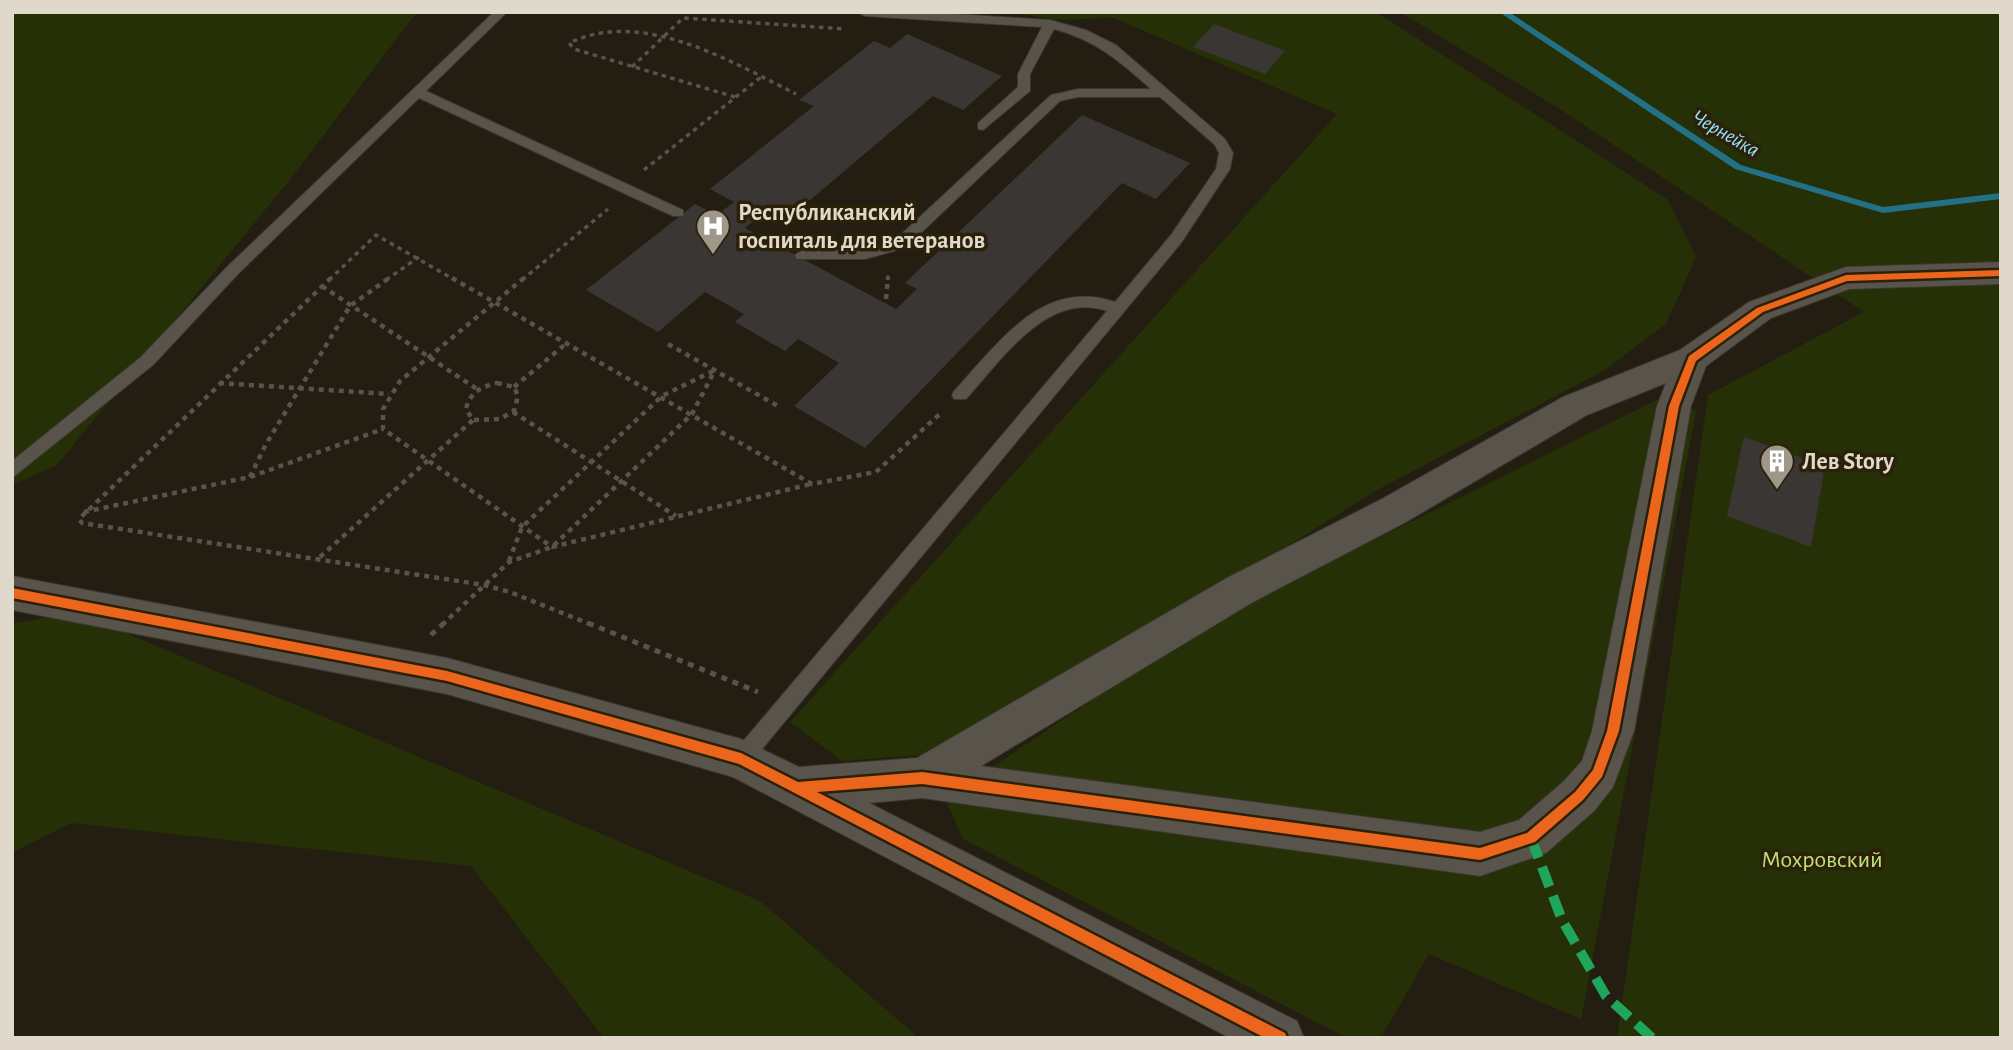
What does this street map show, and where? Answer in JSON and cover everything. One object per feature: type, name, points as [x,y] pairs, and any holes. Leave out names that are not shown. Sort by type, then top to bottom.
[{"type":"street","points":[[922,778],[1240,590],[1393,511],[1575,405],[1692,359],[1760,310],[1846,278],[2001,273]]},
{"type":"street","points":[[795,788],[922,778],[1480,854],[1531,838],[1579,796],[1598,773],[1613,731],[1674,406],[1692,359]]},
{"type":"street","points":[[12,593],[399,665],[447,676],[741,759],[1280,1038]]},
{"type":"lane","points":[[12,471],[147,361],[233,270],[502,12]]},
{"type":"lane","points":[[741,759],[1176,239],[1223,169],[1226,153],[1220,142],[1112,48],[1082,33],[1050,24],[864,12]]},
{"type":"lane","points":[[983,126],[1025,88],[1024,74],[1050,24]]},
{"type":"lane","points":[[418,92],[678,213]]},
{"type":"lane","points":[[802,255],[870,253],[900,244],[1056,98],[1078,93],[1165,93]]},
{"type":"lane","points":[[960,395],[1035,317],[1064,304],[1086,300],[1119,309]]},
{"type":"path","points":[[632,67],[683,18],[878,31],[890,27],[900,14]]},
{"type":"path","points":[[736,97],[574,49],[569,43],[586,32],[618,30],[661,38],[761,77],[796,94]]},
{"type":"path","points":[[552,547],[383,429],[381,414],[389,394],[427,356],[621,198],[629,182],[761,77]]},
{"type":"path","points":[[788,704],[510,592],[484,585],[82,523],[79,519],[376,235],[663,396],[812,484]]},
{"type":"path","points":[[250,477],[298,390],[350,306],[419,257]]},
{"type":"path","points":[[321,286],[477,389]]},
{"type":"path","points":[[514,387],[568,342]]},
{"type":"path","points":[[668,344],[778,406]]},
{"type":"path","points":[[509,562],[522,527],[591,462],[663,396],[715,370]]},
{"type":"path","points":[[552,547],[691,414],[715,370]]},
{"type":"path","points":[[219,383],[389,394]]},
{"type":"path","points":[[497,383],[514,387],[519,394],[519,403],[513,412],[493,423],[472,420],[468,415],[467,402],[477,389],[497,383]]},
{"type":"path","points":[[399,665],[509,562],[552,547],[677,516],[812,484],[876,472],[960,395]]},
{"type":"path","points":[[513,412],[677,516]]},
{"type":"path","points":[[319,558],[424,460],[472,420]]},
{"type":"path","points":[[84,512],[250,477],[383,429]]},
{"type":"green space","points":[[12,12],[417,12],[291,178],[57,465],[12,485]]},
{"type":"green space","points":[[1008,12],[1376,12],[1667,199],[1696,257],[1666,324],[1605,370],[1377,490],[1129,646],[947,753],[842,761],[790,722],[1337,114],[1114,18],[1056,20]]},
{"type":"green space","name":"Мохровский","points":[[1400,12],[2001,12],[2001,1038],[1617,1038],[1708,395],[1864,312],[1555,106]]},
{"type":"green space","points":[[1673,392],[1696,412],[1581,1019],[1429,954],[1381,1038],[1347,1038],[963,839],[945,799],[1177,643],[1346,554]]},
{"type":"green space","points":[[76,612],[760,901],[919,1038],[604,1038],[471,866],[71,823],[12,853],[12,624]]},
{"type":"building","points":[[1214,24],[1285,51],[1265,74],[1193,47]]},
{"type":"building","name":"Республиканский госпиталь для ветеранов","points":[[907,34],[1002,76],[963,110],[933,96],[783,223],[764,212],[745,228],[896,309],[917,289],[905,283],[1082,115],[1190,163],[1156,199],[1122,183],[865,448],[794,406],[839,363],[798,339],[785,351],[735,322],[744,314],[705,292],[658,332],[586,290],[695,204],[717,215],[734,202],[710,189],[814,106],[799,100],[874,41],[890,48]]},
{"type":"building","name":"Лев Story","points":[[1744,437],[1825,466],[1811,547],[1727,516]]},
{"type":"waterway","name":"Чернейка","points":[[1503,12],[1738,167],[1883,210],[2001,196]]},
{"type":"marked path","points":[[1531,838],[1562,920],[1606,996],[1652,1038]]},
{"type":"cycle path","points":[[795,788],[922,778],[1480,854],[1531,838],[1579,796],[1598,773],[1613,731],[1674,406],[1692,359],[1760,310],[1846,278],[2001,273]]},
{"type":"cycle path","points":[[12,593],[447,676],[741,759],[1280,1038]]},
{"type":"place","name":"Республиканский госпиталь для ветеранов","points":[[713,256]]},
{"type":"place","name":"Лев Story","points":[[1777,491]]}]
